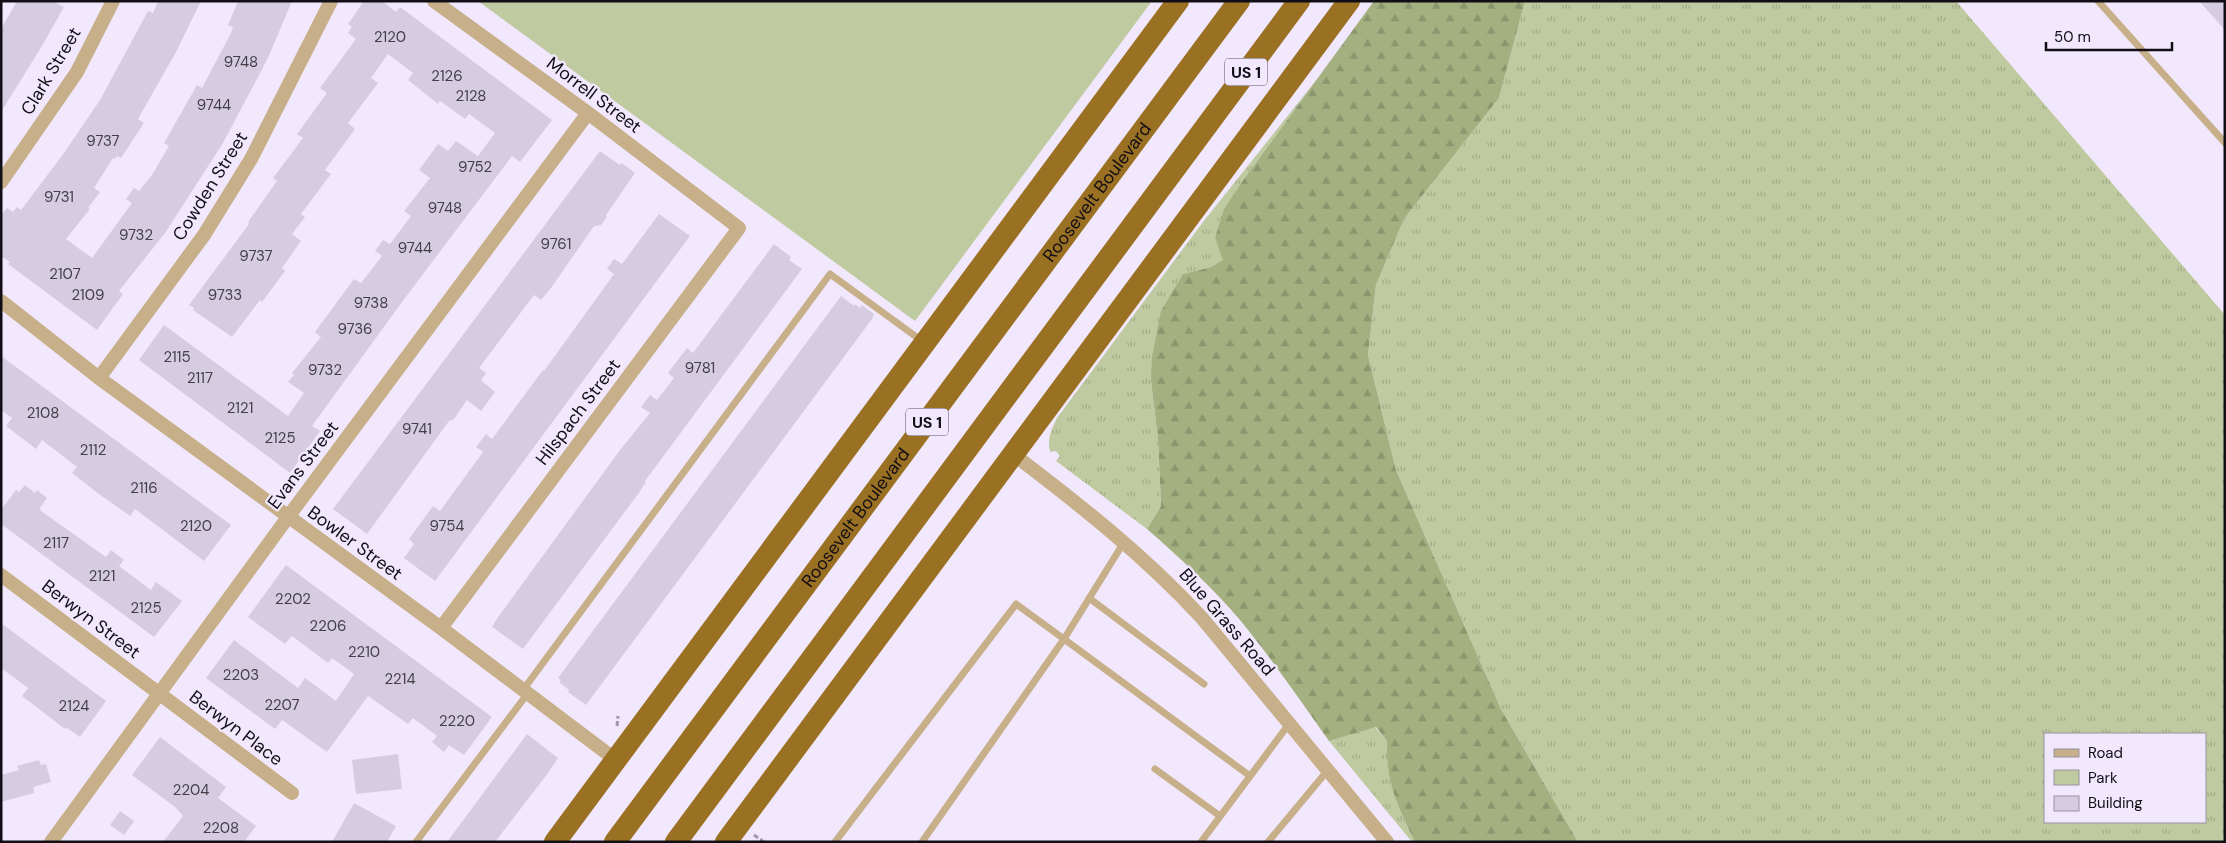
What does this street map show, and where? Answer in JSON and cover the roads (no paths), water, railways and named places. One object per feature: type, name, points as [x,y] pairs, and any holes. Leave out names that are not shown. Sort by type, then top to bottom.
[{"type":"highway","name":"US 1","points":[[555,842],[1178,1]]},
{"type":"highway","name":"Roosevelt Boulevard","points":[[615,842],[1238,1]]},
{"type":"highway","name":"US 1","points":[[676,842],[1299,1]]},
{"type":"highway","name":"US 1","points":[[726,842],[1349,1]]},
{"type":"street","name":"Clark Street","points":[[1,182],[77,72],[113,1]]},
{"type":"street","name":"Cowden Street","points":[[99,378],[204,235],[251,159],[331,1]]},
{"type":"street","name":"Morrell Street","points":[[434,1],[588,113],[730,221]]},
{"type":"street","name":"Evans Street","points":[[50,842],[158,693],[588,113]]},
{"type":"street","name":"Hilspach Street","points":[[441,628],[739,228],[730,221]]},
{"type":"street","name":"Bowler Street","points":[[1,300],[99,378],[441,628],[616,760]]},
{"type":"street","name":"Blue Grass Road","points":[[1013,454],[1084,508],[1172,584],[1387,842]]},
{"type":"street","name":"Berwyn Street","points":[[1,575],[158,693]]},
{"type":"street","name":"Berwyn Place","points":[[158,693],[292,793]]},
{"type":"lane","points":[[2098,1],[2225,143]]},
{"type":"lane","points":[[416,842],[830,274],[925,343]]},
{"type":"lane","points":[[922,842],[1064,639],[1124,542]]},
{"type":"lane","points":[[1089,598],[1204,684]]},
{"type":"lane","points":[[835,842],[1016,604],[1250,776]]},
{"type":"lane","points":[[1201,842],[1289,724]]},
{"type":"lane","points":[[1155,769],[1220,816]]},
{"type":"lane","points":[[1268,842],[1328,770]]}]
